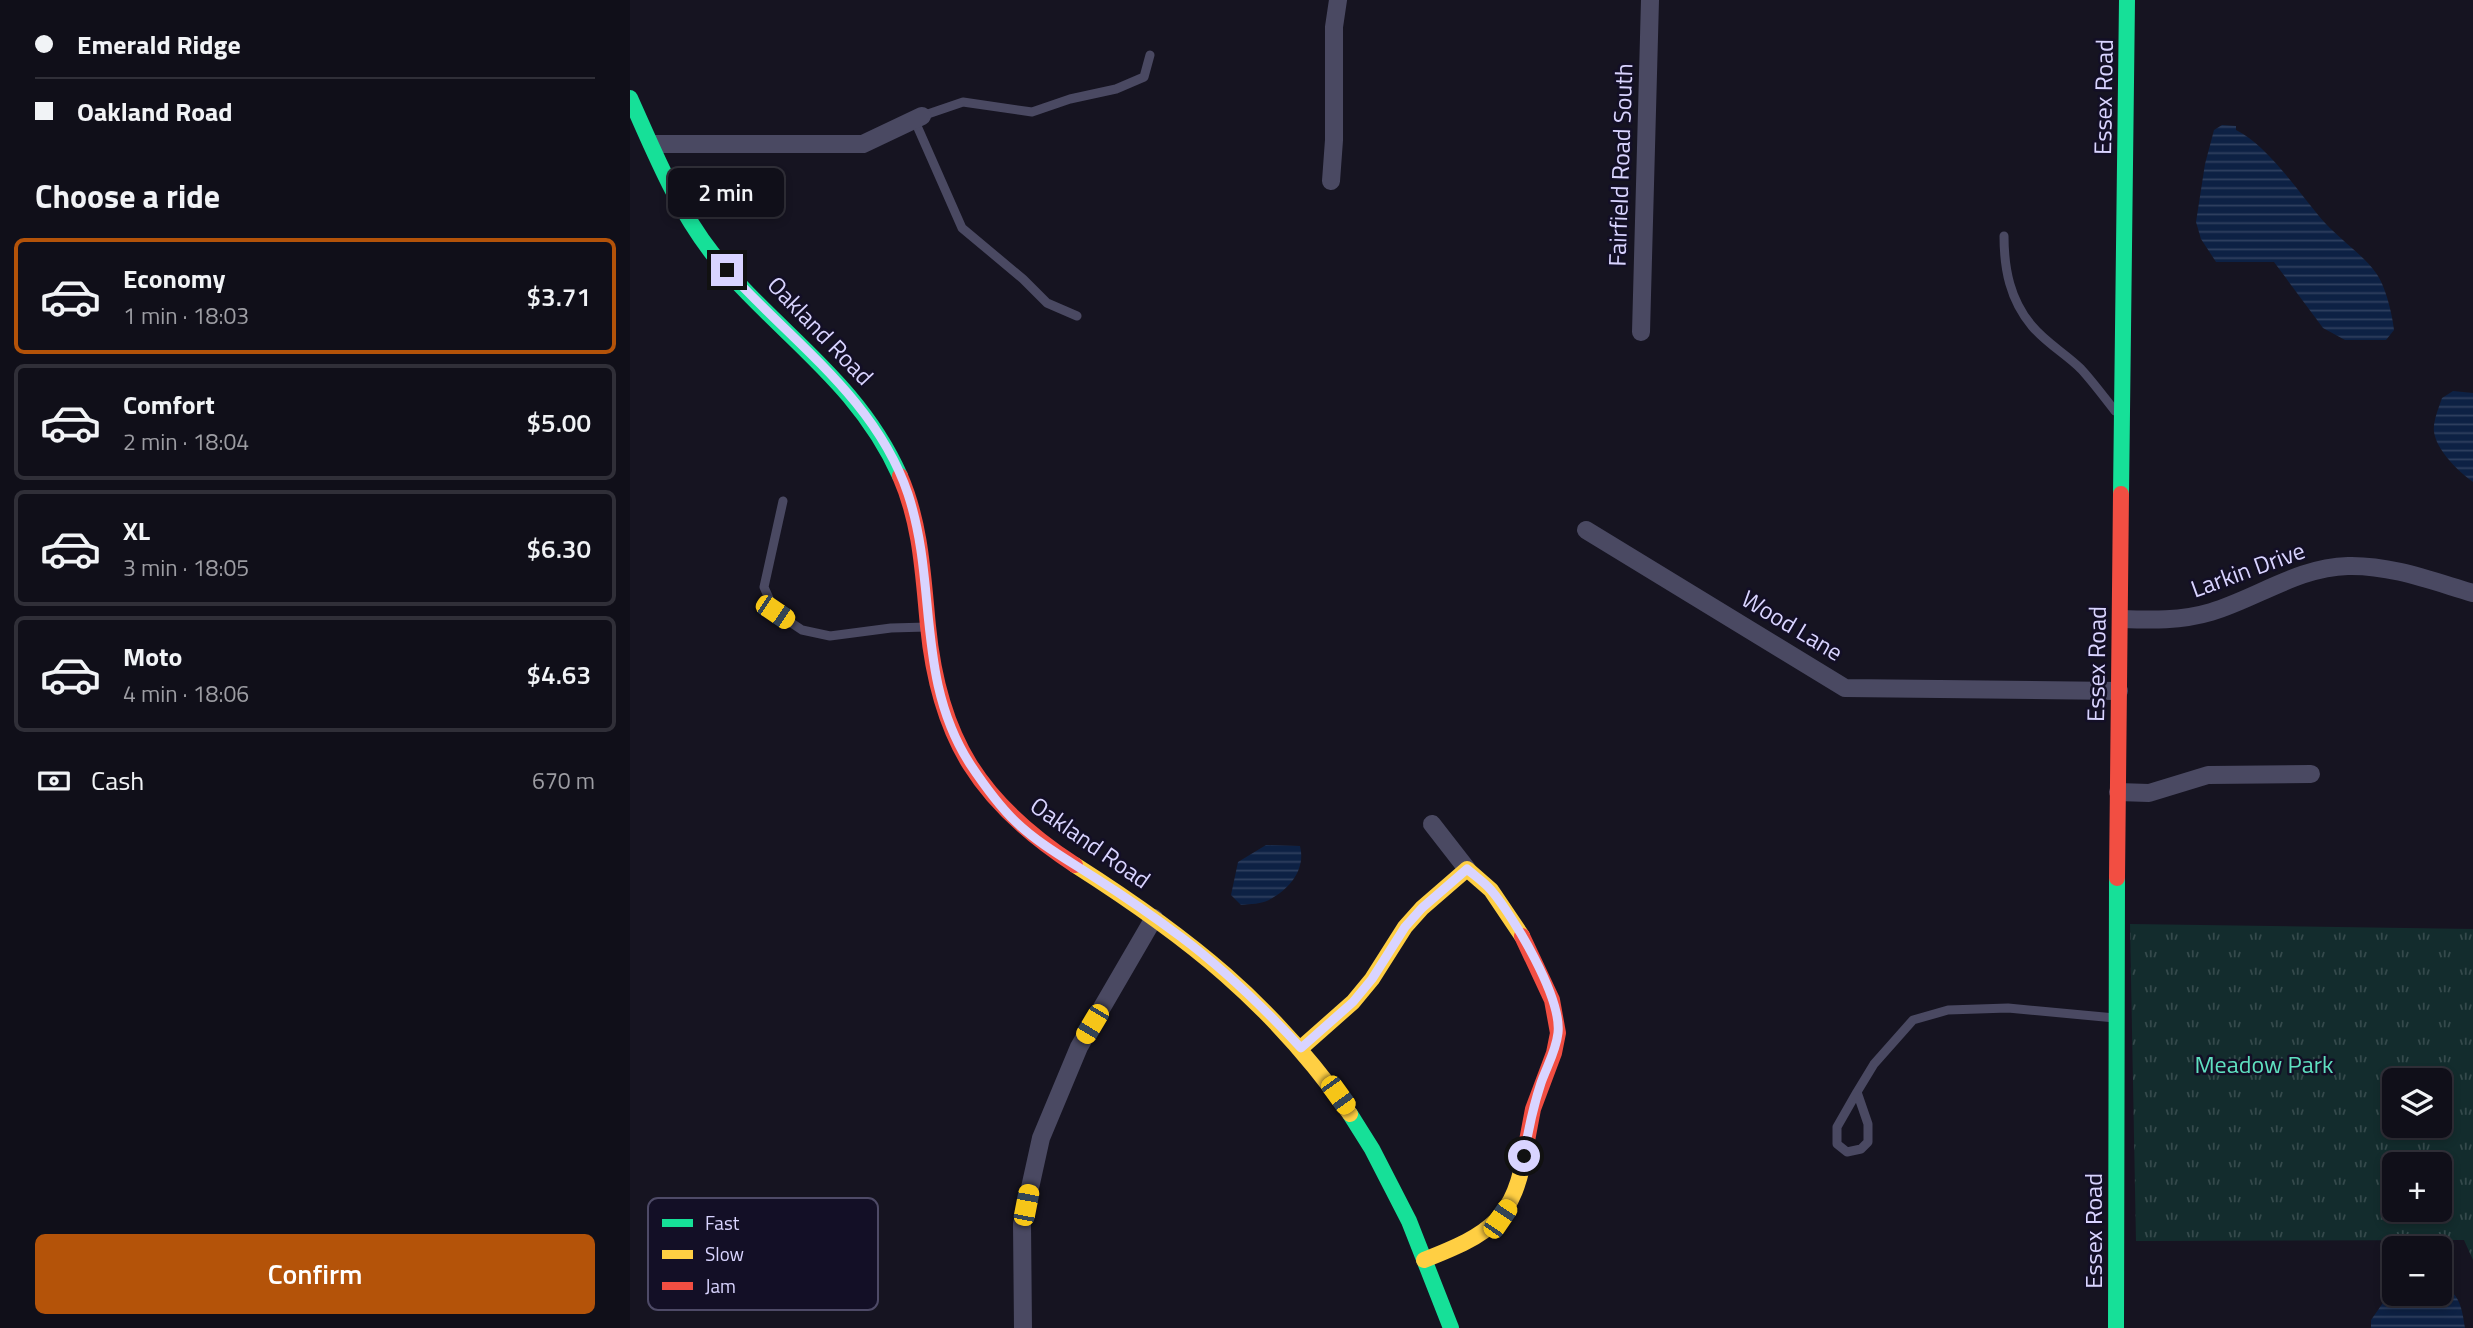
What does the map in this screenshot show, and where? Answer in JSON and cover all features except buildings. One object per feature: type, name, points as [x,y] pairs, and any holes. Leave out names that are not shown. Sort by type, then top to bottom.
[{"type":"street","points":[[1331,181],[1334,140],[1334,27],[1338,0]]},
{"type":"street","name":"Fairfield Road South","points":[[1641,332],[1650,0]]},
{"type":"street","name":"Essex Road","points":[[2116,1328],[2116,1018],[2127,0]]},
{"type":"street","name":"Oakland Road","points":[[630,98],[682,205],[710,250],[848,392],[874,424],[907,492],[918,532],[937,689],[949,725],[969,762],[995,800],[1034,838],[1154,918],[1220,968],[1301,1048],[1351,1113],[1373,1150],[1405,1212],[1451,1328]]},
{"type":"street","points":[[652,144],[863,144],[918,118]]},
{"type":"street","name":"Wood Lane","points":[[1586,530],[1846,688],[2119,691]]},
{"type":"street","name":"Larkin Drive","points":[[2121,619],[2186,618],[2212,612],[2314,571],[2345,566],[2377,567],[2473,593]]},
{"type":"street","points":[[2118,792],[2149,793],[2208,775],[2311,774]]},
{"type":"street","points":[[1424,1260],[1482,1235],[1500,1219],[1514,1198],[1533,1110],[1541,1082],[1556,1048],[1558,1030],[1557,1011],[1551,994],[1511,919],[1490,890],[1467,869],[1432,824]]},
{"type":"street","points":[[1301,1048],[1353,1002],[1372,979],[1405,927],[1422,908],[1467,869]]},
{"type":"street","points":[[1023,1328],[1022,1224],[1041,1138],[1079,1046],[1154,918]]},
{"type":"lane","points":[[1077,316],[1047,303],[1023,279],[962,228],[918,118],[963,102],[1032,112],[1070,99],[1116,89],[1144,77],[1150,55]]},
{"type":"lane","points":[[2004,236],[2004,266],[2009,285],[2032,327],[2081,370],[2123,421]]},
{"type":"lane","points":[[783,501],[764,587],[775,612],[802,630],[831,636],[928,626]]},
{"type":"lane","points":[[1857,1092],[1868,1124],[1868,1142],[1861,1149],[1847,1152],[1838,1144],[1837,1127],[1857,1092],[1874,1065],[1913,1020],[1948,1010],[2008,1008],[2116,1018]]},
{"type":"green space","name":"Meadow Park","points":[[2130,924],[2473,929],[2473,1260],[2464,1240],[2452,1240],[2452,1236],[2382,1236],[2382,1240],[2136,1241]]},
{"type":"water","points":[[2222,125],[2236,126],[2236,130],[2272,159],[2326,224],[2376,273],[2386,293],[2394,330],[2386,340],[2345,340],[2323,328],[2274,262],[2216,262],[2201,239],[2196,222],[2205,164],[2214,130]]},
{"type":"water","points":[[2453,391],[2473,393],[2473,482],[2447,457],[2434,433],[2435,418],[2442,398]]},
{"type":"water","points":[[1266,845],[1300,846],[1301,863],[1295,878],[1269,900],[1241,905],[1231,895],[1238,862]]},
{"type":"water","points":[[2452,1292],[2461,1308],[2465,1328],[2371,1328],[2371,1320],[2382,1304],[2452,1306]]},
{"type":"traffic: fast","points":[[2121,494],[2127,0]]},
{"type":"traffic: fast","points":[[630,98],[666,178],[699,235],[736,281],[814,358],[861,411],[900,476]]},
{"type":"traffic: fast","points":[[2116,1328],[2117,878]]},
{"type":"traffic: fast","points":[[1350,1114],[1372,1149],[1409,1221],[1451,1328]]},
{"type":"traffic: slow","points":[[1075,865],[1155,919],[1226,975],[1290,1038],[1350,1114]]},
{"type":"traffic: slow","points":[[1301,1048],[1353,1002],[1372,979],[1405,927],[1422,908],[1467,869],[1491,890],[1522,936]]},
{"type":"traffic: slow","points":[[1424,1260],[1466,1242],[1496,1221],[1515,1191],[1526,1146]]},
{"type":"traffic: jam","points":[[900,476],[917,531],[934,666],[942,702],[954,735],[970,765],[990,792],[1042,842],[1075,865]]},
{"type":"traffic: jam","points":[[2117,878],[2121,494]]},
{"type":"traffic: jam","points":[[1522,936],[1552,1000],[1558,1033],[1554,1053],[1533,1109],[1526,1146]]},
{"type":"route","points":[[727,270],[848,392],[874,424],[891,457],[907,492],[918,532],[937,689],[949,725],[969,762],[995,800],[1034,838],[1129,900],[1220,968],[1301,1048],[1353,1002],[1372,979],[1405,927],[1441,890],[1467,869],[1490,890],[1511,919],[1551,994],[1557,1011],[1556,1048],[1541,1082],[1524,1156]]}]
